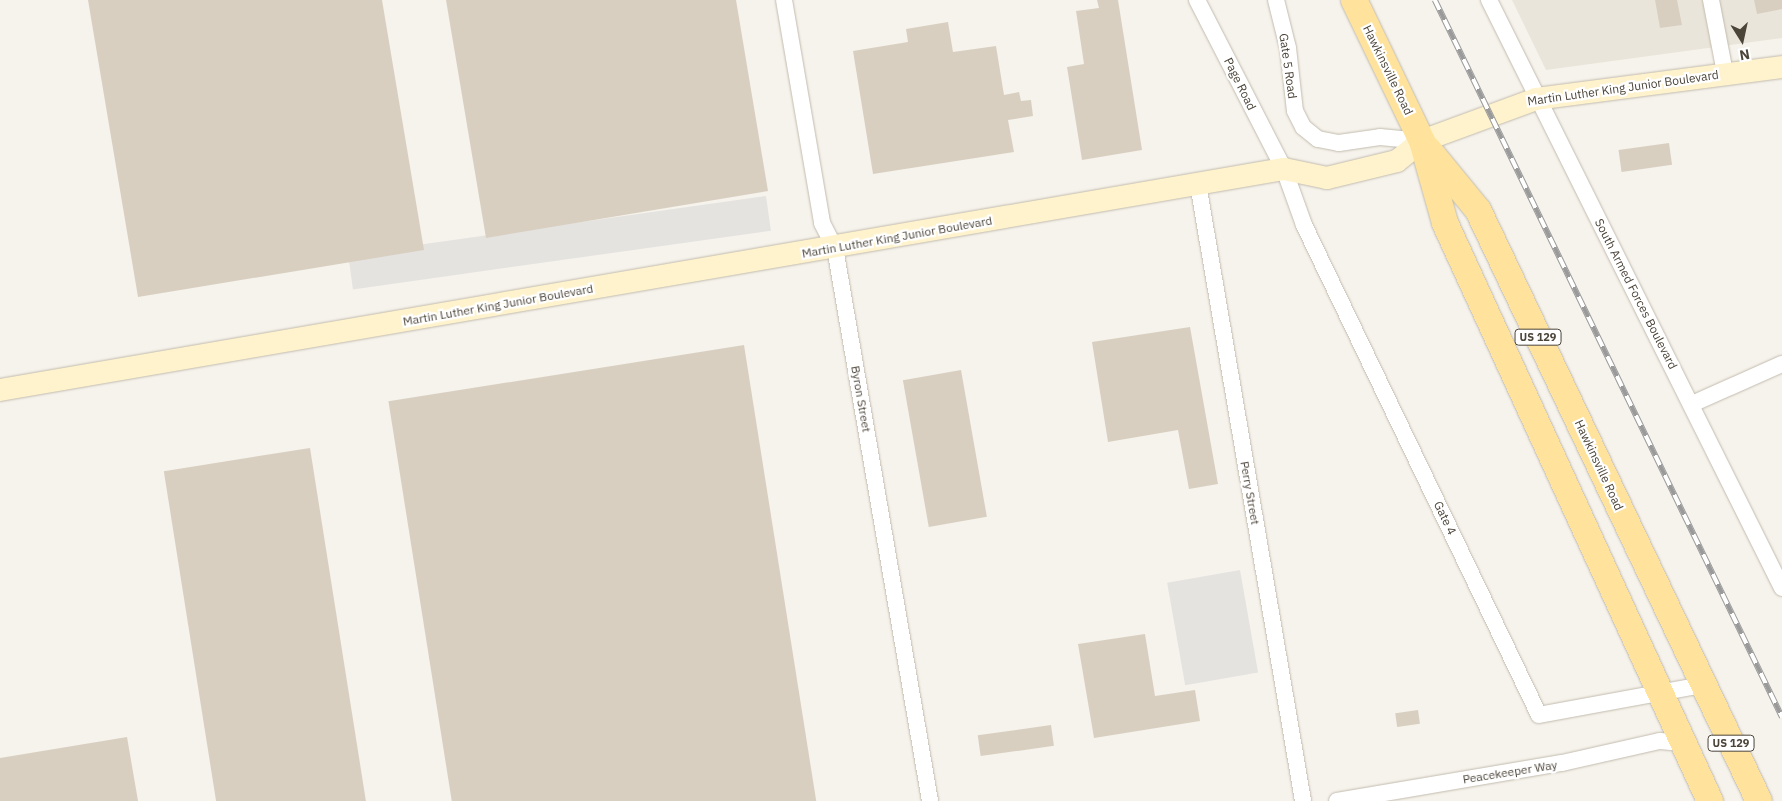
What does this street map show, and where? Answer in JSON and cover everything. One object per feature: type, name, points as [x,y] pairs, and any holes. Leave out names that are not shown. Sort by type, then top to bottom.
[{"type":"main road","name":"Hawkinsville Road","points":[[1354,0],[1422,141],[1445,223],[1710,801]]},
{"type":"main road","name":"Hawkinsville Road","points":[[1422,141],[1478,210],[1759,801]]},
{"type":"street","name":"Byron Street","points":[[784,0],[822,223],[835,248],[930,801]]},
{"type":"street","name":"Page Road","points":[[1197,0],[1284,168]]},
{"type":"street","name":"Gate 5 Road","points":[[1276,0],[1288,48],[1295,111],[1303,127],[1318,139],[1339,143],[1380,137],[1422,141]]},
{"type":"street","name":"South Armed Forces Boulevard","points":[[1489,0],[1536,98],[1692,404],[1782,588]]},
{"type":"street","points":[[1711,0],[1725,73]]},
{"type":"street","name":"Martin Luther King Junior Boulevard","points":[[0,390],[835,248],[1284,168],[1327,178],[1397,161],[1422,141],[1536,98],[1782,67]]},
{"type":"street","name":"Gate 4","points":[[1284,168],[1304,225],[1539,715],[1703,685]]},
{"type":"street","name":"Perry Street","points":[[1198,184],[1303,801]]},
{"type":"street","points":[[1692,404],[1782,364]]},
{"type":"street","name":"Peacekeeper Way","points":[[1337,801],[1562,763],[1660,741],[1682,743]]},
{"type":"shaded area","points":[[1512,0],[1782,0],[1782,38],[1546,70]]},
{"type":"shaded area","points":[[766,196],[771,231],[353,289],[348,255]]},
{"type":"shaded area","points":[[1240,570],[1258,672],[1185,685],[1167,583]]},
{"type":"building","points":[[88,0],[382,0],[424,250],[138,297]]},
{"type":"building","points":[[446,0],[736,0],[768,191],[486,238]]},
{"type":"building","points":[[1097,0],[1118,0],[1142,150],[1082,160],[1067,67],[1084,64],[1076,11],[1099,8]]},
{"type":"building","points":[[1655,0],[1677,0],[1682,25],[1660,28]]},
{"type":"building","points":[[1754,0],[1782,0],[1782,9],[1757,14]]},
{"type":"building","points":[[948,22],[953,52],[996,46],[1004,95],[1019,92],[1021,101],[1031,100],[1033,116],[1008,120],[1014,152],[873,174],[853,51],[908,42],[906,29]]},
{"type":"building","points":[[1669,143],[1672,165],[1622,172],[1618,150]]},
{"type":"building","points":[[1190,327],[1218,484],[1189,489],[1178,430],[1108,442],[1092,342]]},
{"type":"building","points":[[744,345],[816,801],[452,801],[388,401]]},
{"type":"building","points":[[961,370],[987,517],[929,527],[903,380]]},
{"type":"building","points":[[310,448],[366,801],[216,801],[164,471]]},
{"type":"building","points":[[1145,634],[1155,696],[1195,690],[1200,721],[1094,738],[1078,644]]},
{"type":"building","points":[[1418,710],[1420,724],[1397,727],[1395,713]]},
{"type":"building","points":[[1051,725],[1054,746],[981,756],[978,735]]},
{"type":"building","points":[[127,737],[138,801],[0,801],[0,758]]},
{"type":"railway","points":[[1435,0],[1782,717]]}]
